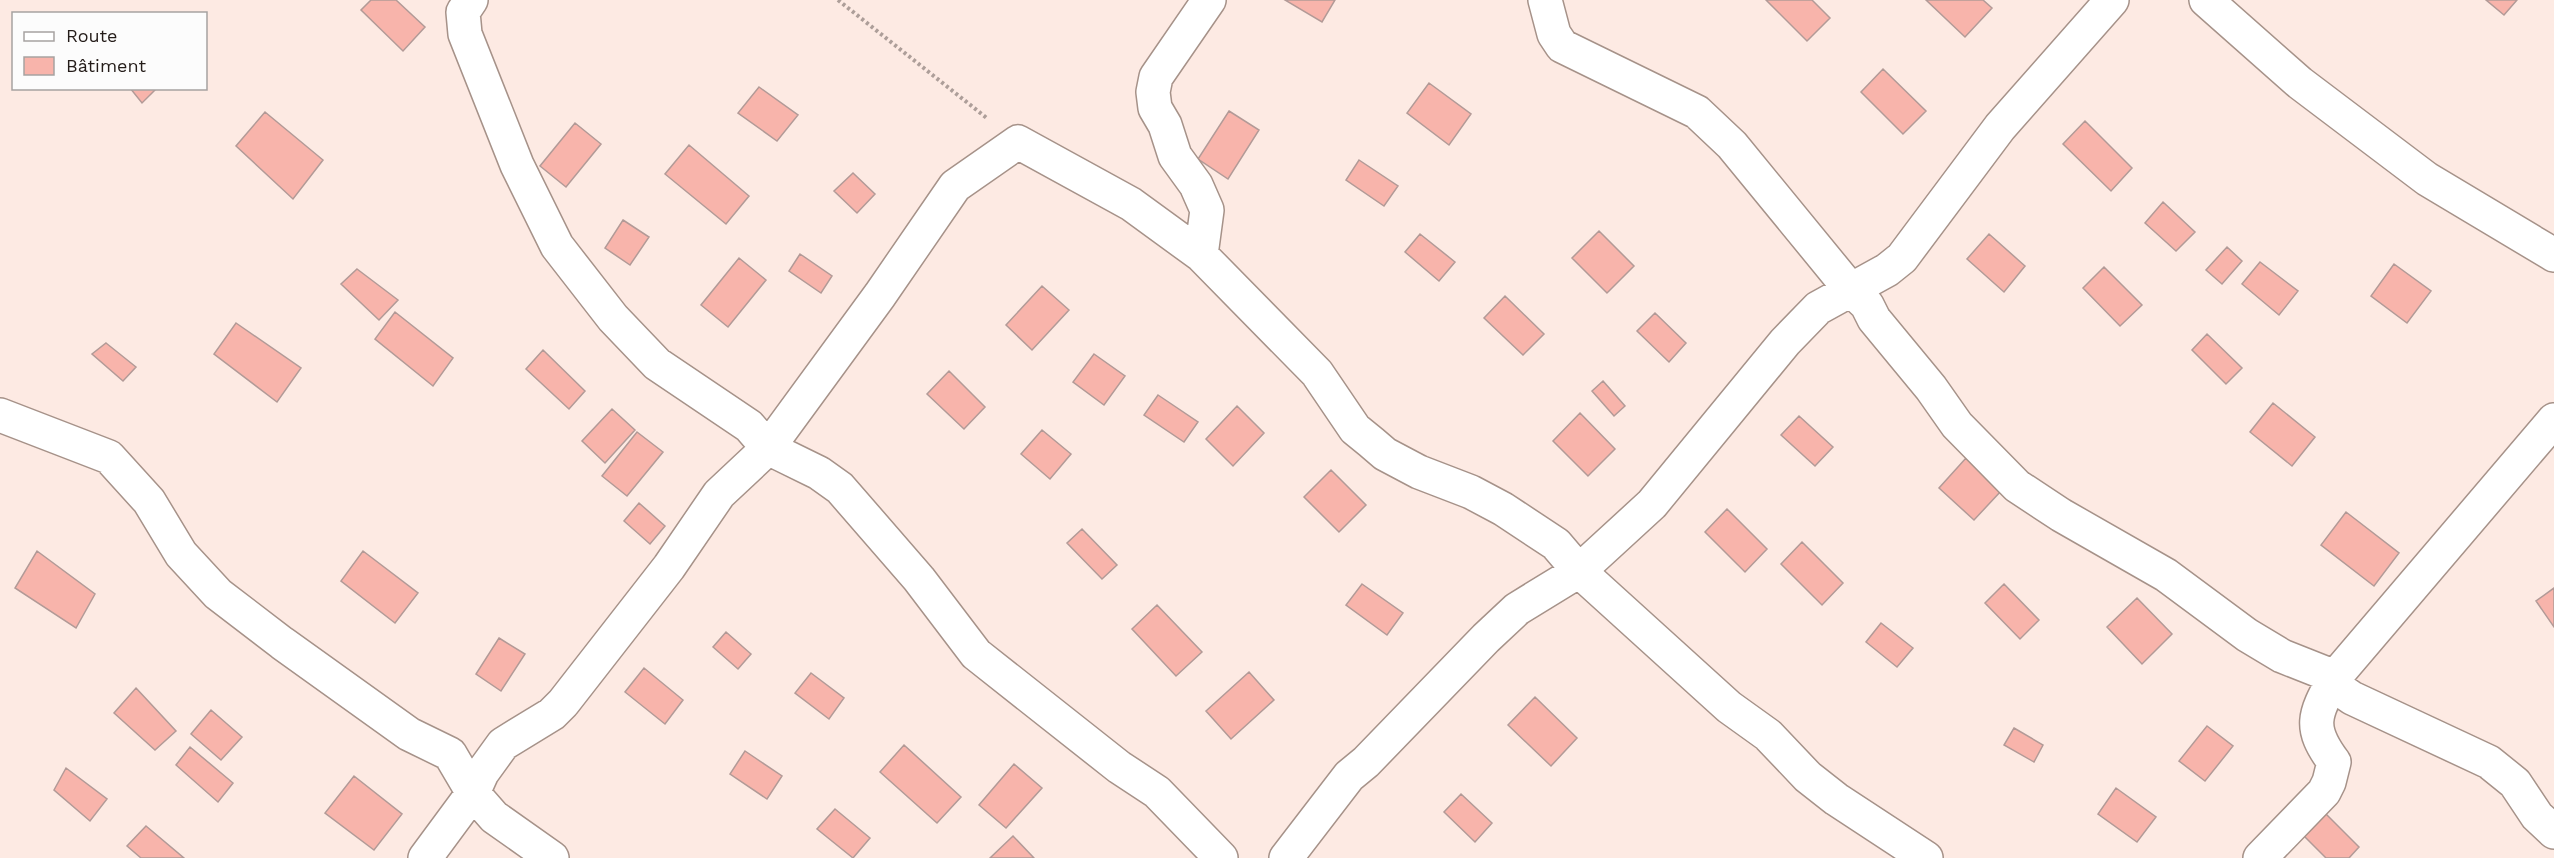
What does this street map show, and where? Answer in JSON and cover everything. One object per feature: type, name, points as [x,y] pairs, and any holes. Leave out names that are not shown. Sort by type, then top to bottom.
[{"type":"street","points":[[471,0],[463,12],[465,34],[517,165],[556,246],[613,318],[657,364],[749,426],[768,448],[819,473],[840,488],[919,579],[976,654],[1119,767],[1157,792],[1221,858]]},
{"type":"street","points":[[1201,255],[1207,210],[1196,185],[1175,156],[1165,125],[1155,108],[1153,92],[1160,71],[1209,0]]},
{"type":"street","points":[[1545,0],[1551,23],[1562,46],[1600,67],[1683,104],[1707,121],[1732,145],[1850,289],[1867,305],[1874,319],[1931,388],[1957,425],[2017,486],[2061,515],[2166,575],[2282,656],[2335,677],[2339,689],[2352,698],[2489,762],[2515,783],[2537,816],[2554,832]]},
{"type":"street","points":[[1286,858],[1349,776],[1366,762],[1486,638],[1517,609],[1579,571],[1652,504],[1785,342],[1818,308],[1887,270],[1902,258],[2000,127],[2112,0]]},
{"type":"street","points":[[2211,1],[2300,83],[2427,179],[2554,255]]},
{"type":"street","points":[[425,858],[473,793],[482,773],[503,744],[552,714],[563,703],[669,567],[719,494],[768,448],[880,295],[955,186],[1018,142],[1131,204],[1201,255],[1317,373],[1355,429],[1385,454],[1419,472],[1471,492],[1503,509],[1556,544],[1579,571],[1729,708],[1768,735],[1808,777],[1836,799],[1926,858]]},
{"type":"street","points":[[0,415],[109,457],[149,501],[181,554],[218,594],[409,734],[450,754],[473,793],[494,817],[552,858]]},
{"type":"street","points":[[2260,858],[2330,782],[2334,762],[2319,743],[2317,715],[2335,677],[2554,420]]},
{"type":"path","points":[[838,0],[937,81],[1018,142]]},
{"type":"building","points":[[371,0],[396,0],[425,27],[403,51],[361,10]]},
{"type":"building","points":[[1285,0],[1335,0],[1322,22]]},
{"type":"building","points":[[1766,0],[1812,0],[1830,18],[1807,41]]},
{"type":"building","points":[[1926,0],[1983,0],[1992,8],[1965,37]]},
{"type":"building","points":[[2486,0],[2517,0],[2504,15]]},
{"type":"building","points":[[1883,69],[1926,111],[1903,134],[1861,92]]},
{"type":"building","points":[[1429,83],[1471,114],[1449,145],[1407,113]]},
{"type":"building","points":[[759,87],[798,115],[777,141],[738,113]]},
{"type":"building","points":[[132,90],[155,90],[142,103]]},
{"type":"building","points":[[1229,111],[1259,130],[1228,179],[1198,159]]},
{"type":"building","points":[[265,112],[323,160],[293,199],[236,146]]},
{"type":"building","points":[[2085,121],[2132,168],[2111,191],[2063,144]]},
{"type":"building","points":[[575,123],[601,144],[566,187],[540,166]]},
{"type":"building","points":[[689,145],[749,196],[726,224],[665,174]]},
{"type":"building","points":[[1359,160],[1398,186],[1384,206],[1346,180]]},
{"type":"building","points":[[853,173],[875,194],[857,213],[834,191]]},
{"type":"building","points":[[2163,202],[2195,232],[2176,251],[2145,223]]},
{"type":"building","points":[[623,220],[649,237],[630,265],[605,248]]},
{"type":"building","points":[[1599,231],[1634,266],[1607,293],[1572,258]]},
{"type":"building","points":[[1420,234],[1455,262],[1439,281],[1405,252]]},
{"type":"building","points":[[1989,234],[2025,266],[2004,292],[1967,259]]},
{"type":"building","points":[[2227,247],[2242,261],[2222,284],[2206,270]]},
{"type":"building","points":[[800,254],[832,276],[821,293],[789,271]]},
{"type":"building","points":[[739,258],[766,280],[728,327],[701,305]]},
{"type":"building","points":[[2260,262],[2298,291],[2279,315],[2242,284]]},
{"type":"building","points":[[2394,264],[2431,291],[2407,323],[2371,296]]},
{"type":"building","points":[[2104,267],[2142,305],[2120,326],[2083,288]]},
{"type":"building","points":[[357,269],[398,300],[379,320],[341,284]]},
{"type":"building","points":[[1042,286],[1069,310],[1032,350],[1006,325]]},
{"type":"building","points":[[1505,296],[1544,334],[1523,355],[1484,318]]},
{"type":"building","points":[[395,312],[453,358],[433,386],[375,339]]},
{"type":"building","points":[[1655,313],[1686,343],[1669,362],[1637,331]]},
{"type":"building","points":[[236,323],[301,368],[277,402],[214,354]]},
{"type":"building","points":[[2207,334],[2242,368],[2226,384],[2192,350]]},
{"type":"building","points":[[106,343],[136,367],[123,381],[92,354]]},
{"type":"building","points":[[543,350],[585,391],[569,409],[526,369]]},
{"type":"building","points":[[1094,354],[1125,376],[1104,405],[1073,382]]},
{"type":"building","points":[[949,371],[985,407],[964,429],[927,394]]},
{"type":"building","points":[[1603,381],[1625,406],[1614,416],[1592,391]]},
{"type":"building","points":[[1158,395],[1198,422],[1184,442],[1144,415]]},
{"type":"building","points":[[2273,403],[2315,437],[2292,466],[2250,432]]},
{"type":"building","points":[[1237,406],[1264,433],[1233,466],[1206,439]]},
{"type":"building","points":[[612,409],[635,430],[605,463],[582,441]]},
{"type":"building","points":[[1580,413],[1615,449],[1588,476],[1553,441]]},
{"type":"building","points":[[1799,416],[1833,447],[1815,466],[1781,435]]},
{"type":"building","points":[[1042,430],[1071,454],[1050,479],[1021,454]]},
{"type":"building","points":[[637,432],[663,452],[627,496],[602,476]]},
{"type":"building","points":[[1966,458],[2001,491],[1974,520],[1939,488]]},
{"type":"building","points":[[1331,470],[1366,505],[1339,532],[1304,497]]},
{"type":"building","points":[[639,503],[665,526],[650,544],[624,521]]},
{"type":"building","points":[[1727,509],[1767,549],[1745,572],[1705,532]]},
{"type":"building","points":[[2346,512],[2399,553],[2374,586],[2321,545]]},
{"type":"building","points":[[1082,529],[1117,565],[1102,579],[1067,543]]},
{"type":"building","points":[[1802,542],[1843,583],[1822,605],[1781,564]]},
{"type":"building","points":[[37,551],[95,594],[76,628],[15,588]]},
{"type":"building","points":[[363,551],[418,593],[395,623],[341,581]]},
{"type":"building","points":[[1362,584],[1403,613],[1387,635],[1346,605]]},
{"type":"building","points":[[2004,584],[2039,620],[2020,639],[1985,603]]},
{"type":"building","points":[[2554,588],[2554,627],[2536,601]]},
{"type":"building","points":[[2137,598],[2172,634],[2142,664],[2107,627]]},
{"type":"building","points":[[1157,605],[1202,652],[1176,676],[1132,629]]},
{"type":"building","points":[[1881,623],[1913,648],[1897,667],[1866,642]]},
{"type":"building","points":[[726,632],[751,654],[738,669],[713,647]]},
{"type":"building","points":[[499,638],[525,654],[501,691],[476,674]]},
{"type":"building","points":[[644,668],[683,700],[665,724],[625,692]]},
{"type":"building","points":[[1249,672],[1274,700],[1231,739],[1206,711]]},
{"type":"building","points":[[811,673],[844,698],[829,719],[795,693]]},
{"type":"building","points":[[136,688],[176,731],[155,750],[114,713]]},
{"type":"building","points":[[1535,697],[1577,738],[1551,766],[1508,725]]},
{"type":"building","points":[[211,710],[242,737],[221,760],[191,734]]},
{"type":"building","points":[[2207,726],[2233,746],[2205,781],[2179,761]]},
{"type":"building","points":[[2014,728],[2043,745],[2034,762],[2004,745]]},
{"type":"building","points":[[904,745],[961,797],[937,823],[880,772]]},
{"type":"building","points":[[190,747],[233,783],[218,802],[176,765]]},
{"type":"building","points":[[745,751],[782,776],[767,799],[730,774]]},
{"type":"building","points":[[1014,764],[1042,788],[1006,828],[979,805]]},
{"type":"building","points":[[66,768],[107,799],[90,821],[54,790]]},
{"type":"building","points":[[354,776],[402,814],[374,850],[325,813]]},
{"type":"building","points":[[2116,788],[2156,817],[2137,842],[2098,814]]},
{"type":"building","points":[[1461,794],[1492,823],[1475,842],[1444,812]]},
{"type":"building","points":[[835,809],[870,838],[853,858],[817,829]]},
{"type":"building","points":[[2322,810],[2359,847],[2349,858],[2326,858],[2300,832]]},
{"type":"building","points":[[146,826],[184,858],[141,858],[127,846]]},
{"type":"building","points":[[1013,836],[1034,858],[990,858]]}]
